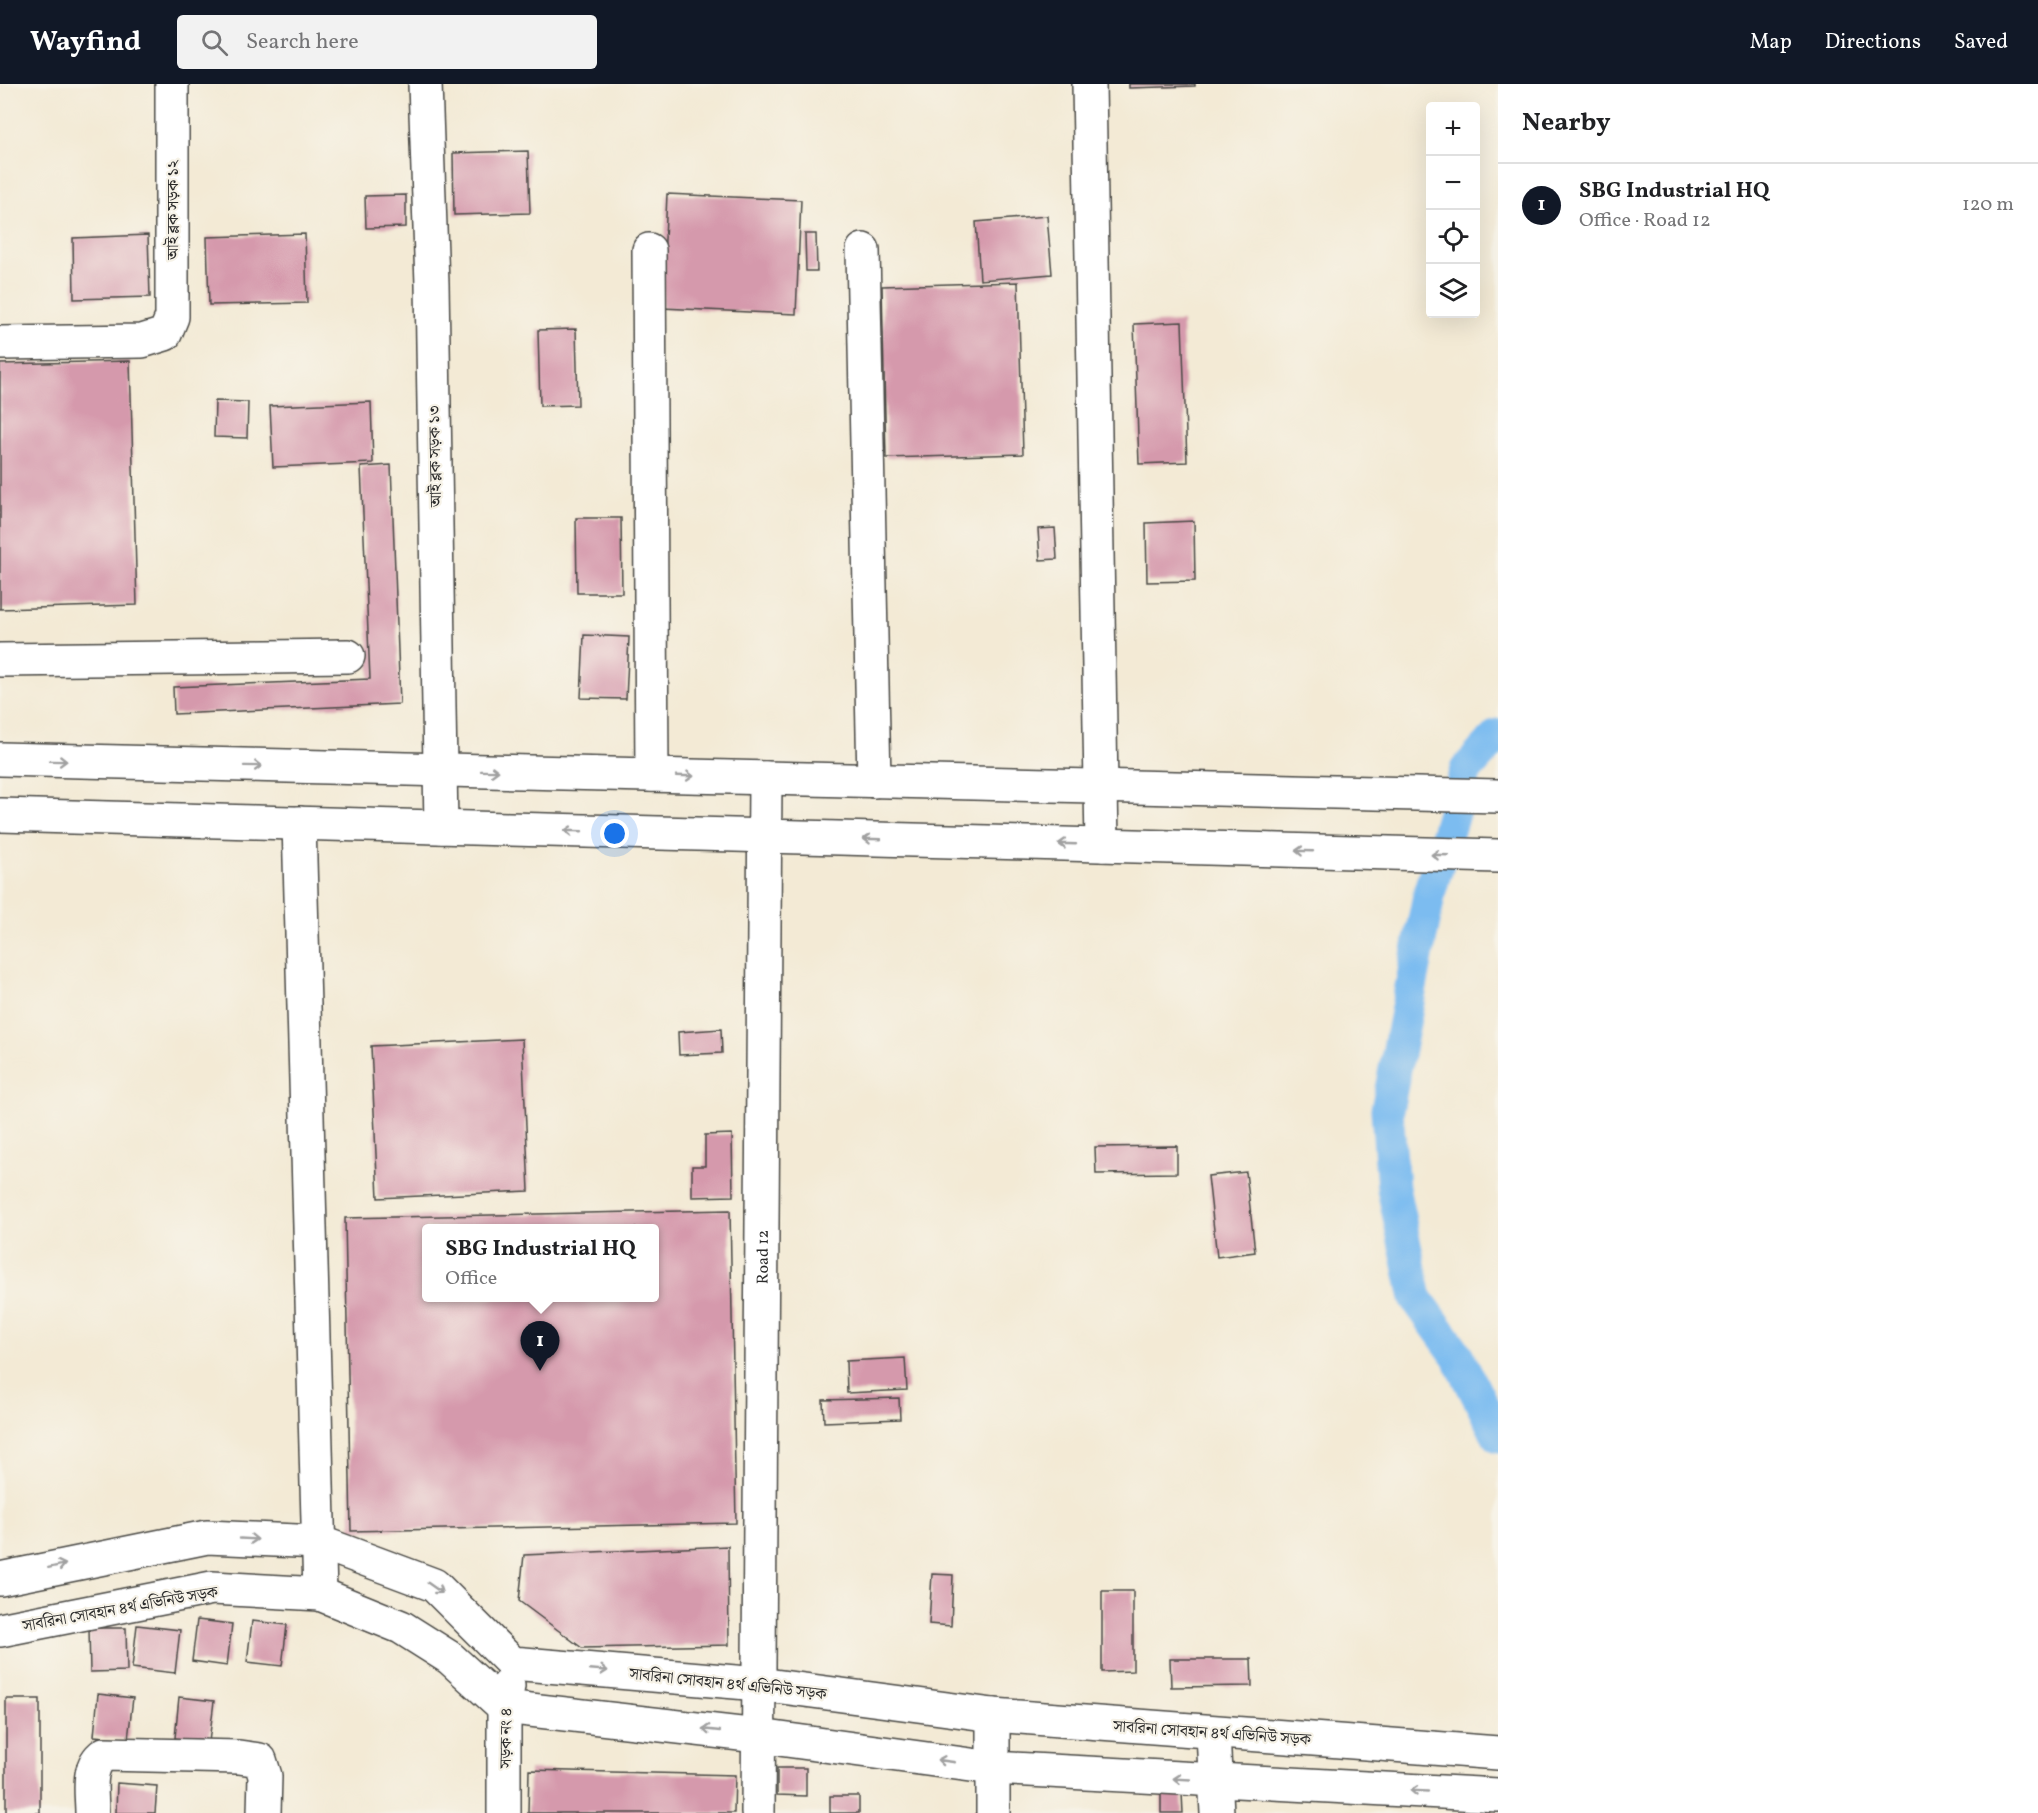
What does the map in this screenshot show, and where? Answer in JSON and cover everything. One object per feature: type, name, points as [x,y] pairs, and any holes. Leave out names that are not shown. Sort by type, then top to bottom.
[{"type":"street","name":"আই ব্লক সড়ক ১২","points":[[0,343],[142,341],[165,334],[172,317],[172,84]]},
{"type":"street","name":"আই ব্লক সড়ক ১৩","points":[[425,84],[432,296],[441,827]]},
{"type":"street","points":[[1089,84],[1102,845]]},
{"type":"street","points":[[649,250],[652,775]]},
{"type":"street","points":[[863,250],[874,781]]},
{"type":"street","points":[[0,660],[348,656]]},
{"type":"street","points":[[0,759],[1498,796]]},
{"type":"street","name":"Road 12","points":[[758,1813],[765,778]]},
{"type":"street","points":[[0,815],[1498,856]]},
{"type":"street","points":[[298,823],[320,1594]]},
{"type":"street","points":[[0,1579],[207,1538],[319,1542],[434,1585],[512,1663]]},
{"type":"street","name":"সাবরিনা সোবহান ৪র্থ এভিনিউ সড়ক","points":[[0,1630],[212,1588],[320,1594],[401,1627],[450,1658],[504,1707]]},
{"type":"street","name":"সাবরিনা সোবহান ৪র্থ এভিনিউ সড়ক","points":[[512,1663],[759,1684],[993,1714],[1212,1733],[1498,1753]]},
{"type":"street","name":"সড়ক নং ৪","points":[[504,1813],[504,1707],[512,1663]]},
{"type":"street","points":[[504,1707],[758,1736],[993,1768],[1215,1781],[1455,1803],[1498,1795]]},
{"type":"street","points":[[993,1714],[993,1813]]},
{"type":"street","points":[[1212,1733],[1217,1813]]},
{"type":"street","points":[[1454,1751],[1455,1803]]},
{"type":"street","points":[[92,1813],[92,1772],[96,1761],[104,1754],[239,1757],[260,1760],[265,1776],[264,1813]]},
{"type":"building","points":[[1129,84],[1195,84],[1195,86],[1129,88]]},
{"type":"building","points":[[528,151],[530,213],[454,215],[453,153]]},
{"type":"building","points":[[667,194],[801,200],[796,314],[662,308]]},
{"type":"building","points":[[406,195],[406,227],[366,228],[365,196]]},
{"type":"building","points":[[1047,216],[1052,274],[980,280],[976,222]]},
{"type":"building","points":[[305,234],[307,303],[209,305],[207,237]]},
{"type":"building","points":[[805,234],[816,234],[817,271],[806,271]]},
{"type":"building","points":[[148,235],[150,297],[74,299],[73,238]]},
{"type":"building","points":[[1018,282],[1023,454],[886,458],[882,286]]},
{"type":"building","points":[[1182,322],[1187,462],[1139,464],[1134,324]]},
{"type":"building","points":[[576,329],[578,405],[540,406],[538,330]]},
{"type":"building","points":[[130,361],[137,605],[0,609],[0,364]]},
{"type":"building","points":[[215,401],[248,402],[247,438],[214,437]]},
{"type":"building","points":[[371,402],[373,463],[273,467],[270,406]]},
{"type":"building","points":[[391,465],[400,704],[174,714],[173,687],[370,679],[361,467]]},
{"type":"building","points":[[576,518],[621,518],[622,593],[577,593]]},
{"type":"building","points":[[1194,521],[1195,581],[1147,582],[1146,523]]},
{"type":"building","points":[[1055,528],[1057,559],[1040,560],[1038,529]]},
{"type":"building","points":[[584,635],[629,637],[626,699],[581,698]]},
{"type":"building","points":[[721,1029],[722,1053],[679,1055],[678,1032]]},
{"type":"building","points":[[522,1039],[529,1191],[378,1198],[371,1046]]},
{"type":"building","points":[[732,1134],[733,1196],[692,1197],[692,1166],[705,1166],[705,1135]]},
{"type":"building","points":[[1177,1146],[1177,1173],[1096,1174],[1095,1147]]},
{"type":"building","points":[[1246,1172],[1255,1252],[1217,1257],[1208,1176]]},
{"type":"building","points":[[730,1210],[736,1523],[351,1531],[345,1218]]},
{"type":"building","points":[[905,1358],[907,1390],[847,1393],[846,1361]]},
{"type":"building","points":[[899,1398],[900,1419],[824,1422],[823,1400]]},
{"type":"building","points":[[728,1546],[729,1645],[582,1648],[519,1601],[524,1555]]},
{"type":"building","points":[[932,1574],[953,1575],[951,1626],[929,1624]]},
{"type":"building","points":[[1102,1591],[1133,1591],[1133,1671],[1102,1672]]},
{"type":"building","points":[[197,1620],[232,1624],[227,1666],[192,1661]]},
{"type":"building","points":[[252,1621],[287,1625],[282,1666],[247,1662]]},
{"type":"building","points":[[137,1625],[180,1630],[175,1673],[132,1668]]},
{"type":"building","points":[[89,1628],[126,1628],[127,1671],[90,1672]]},
{"type":"building","points":[[1170,1659],[1251,1659],[1252,1686],[1171,1687]]},
{"type":"building","points":[[98,1694],[133,1698],[128,1739],[94,1736]]},
{"type":"building","points":[[179,1697],[214,1701],[209,1742],[175,1738]]},
{"type":"building","points":[[6,1699],[40,1699],[40,1813],[6,1813]]},
{"type":"building","points":[[777,1768],[806,1768],[806,1796],[777,1795]]},
{"type":"building","points":[[529,1770],[735,1775],[734,1813],[528,1813]]},
{"type":"building","points":[[117,1783],[157,1786],[155,1813],[116,1813]]},
{"type":"building","points":[[1161,1793],[1182,1793],[1183,1813],[1161,1813]]},
{"type":"building","points":[[830,1796],[859,1796],[859,1813],[830,1813]]},
{"type":"waterway","points":[[1498,735],[1466,770],[1430,890],[1387,1110],[1393,1188],[1416,1298],[1457,1355],[1498,1436]]},
{"type":"place","name":"SBG Industrial HQ","points":[[540,1371]]}]
